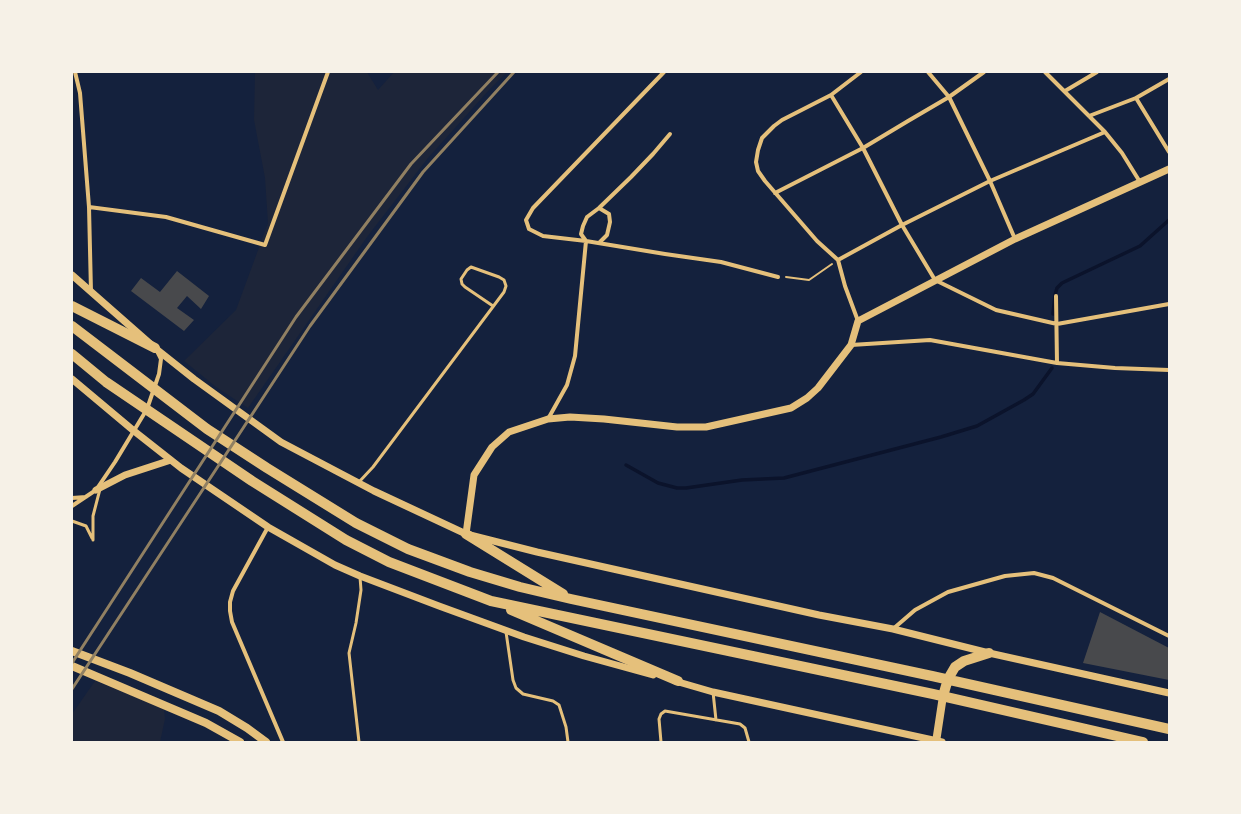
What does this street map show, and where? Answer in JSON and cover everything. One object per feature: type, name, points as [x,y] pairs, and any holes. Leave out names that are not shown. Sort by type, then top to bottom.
[{"type":"main road","points":[[72,306],[156,348]]},
{"type":"main road","points":[[72,326],[206,430],[356,523],[408,548],[477,574],[520,587],[571,599],[1169,729]]},
{"type":"main road","points":[[72,354],[106,382],[252,481],[346,540],[389,562],[491,601],[678,681]]},
{"type":"main road","points":[[466,534],[571,599]]},
{"type":"main road","points":[[491,601],[943,696],[1142,742]]},
{"type":"main road","points":[[72,651],[130,673],[219,711],[248,728],[266,742]]},
{"type":"main road","points":[[938,742],[943,696],[948,680],[955,667],[964,661],[989,653]]},
{"type":"main road","points":[[72,666],[206,723],[240,742]]},
{"type":"street","points":[[75,72],[80,93],[88,207],[91,292]]},
{"type":"street","points":[[88,207],[166,217],[265,245],[328,72]]},
{"type":"street","points":[[664,72],[532,208],[526,220],[529,229],[543,236],[586,241],[721,262],[778,277]]},
{"type":"street","points":[[466,534],[474,475],[492,447],[509,432],[548,419],[570,417],[677,427],[706,427],[791,408],[807,398],[818,388],[851,345],[858,321],[845,286],[838,260],[818,241],[775,193],[758,171],[756,162],[762,138],[770,129],[782,120],[831,95],[861,72]]},
{"type":"street","points":[[928,72],[949,97],[990,181],[1015,239]]},
{"type":"street","points":[[775,193],[863,148],[949,97],[984,72]]},
{"type":"street","points":[[1045,72],[1105,132],[1122,153],[1140,182]]},
{"type":"street","points":[[1065,91],[1097,72]]},
{"type":"street","points":[[1090,116],[1136,98],[1169,79]]},
{"type":"street","points":[[831,95],[863,148],[902,225],[935,280],[996,310],[1057,324],[1169,304]]},
{"type":"street","points":[[1136,98],[1169,152]]},
{"type":"street","points":[[838,260],[902,225],[990,181],[1105,132]]},
{"type":"street","points":[[548,419],[567,385],[575,356],[586,241],[581,234],[583,226],[587,218],[653,154],[670,134]]},
{"type":"street","points":[[858,321],[1015,239],[1169,169]]},
{"type":"street","points":[[599,208],[609,214],[610,222],[607,235],[599,243]]},
{"type":"street","points":[[72,276],[156,348],[222,400],[281,442],[466,534],[537,552],[773,605],[892,629],[989,653],[1169,693]]},
{"type":"street","points":[[1056,296],[1057,363]]},
{"type":"street","points":[[851,345],[930,340],[1057,363],[1169,370]]},
{"type":"street","points":[[98,489],[146,409],[159,374],[161,359],[156,348]]},
{"type":"street","points":[[72,379],[181,468],[231,503],[268,527],[335,565],[360,576],[506,630],[584,656],[713,692],[938,742]]},
{"type":"street","points":[[72,506],[125,474],[171,460]]},
{"type":"street","points":[[72,498],[88,496]]},
{"type":"street","points":[[268,527],[233,591],[230,602],[230,611],[232,622],[283,742]]},
{"type":"street","points":[[892,629],[915,610],[948,592],[1005,576],[1034,573],[1054,578],[1169,636]]},
{"type":"lane","points":[[359,482],[372,467],[504,292],[506,286],[504,280],[471,267],[461,279],[462,284],[493,306]]},
{"type":"lane","points":[[72,520],[86,526],[93,540],[94,516],[98,489]]},
{"type":"lane","points":[[359,742],[349,653],[357,617],[360,576]]},
{"type":"lane","points":[[506,630],[512,680],[516,688],[523,694],[559,705],[566,726],[568,742]]},
{"type":"lane","points":[[713,692],[716,720]]},
{"type":"lane","points":[[661,742],[659,719],[661,714],[666,711],[740,724],[746,728],[749,742]]},
{"type":"path","points":[[778,277],[809,280],[838,260]]},
{"type":"shaded area","points":[[255,72],[367,72],[378,90],[394,72],[507,72],[428,158],[367,237],[248,408],[216,387],[184,361],[236,310],[268,223],[265,178],[254,120]]},
{"type":"shaded area","points":[[95,681],[164,708],[165,719],[160,742],[72,742],[72,714]]},
{"type":"building","points":[[177,271],[209,296],[201,309],[187,296],[177,308],[194,320],[184,331],[131,291],[141,278],[160,292]]},
{"type":"building","points":[[1100,612],[1169,648],[1169,680],[1083,663]]},
{"type":"waterway","points":[[1053,314],[1057,288],[1062,283],[1140,246],[1169,220]]},
{"type":"waterway","points":[[626,465],[658,483],[677,488],[742,480],[784,478],[941,437],[977,426],[1033,394],[1052,368]]},
{"type":"railway","points":[[72,663],[296,317],[411,164],[498,72]]},
{"type":"railway","points":[[72,689],[310,326],[423,172],[514,72]]}]
